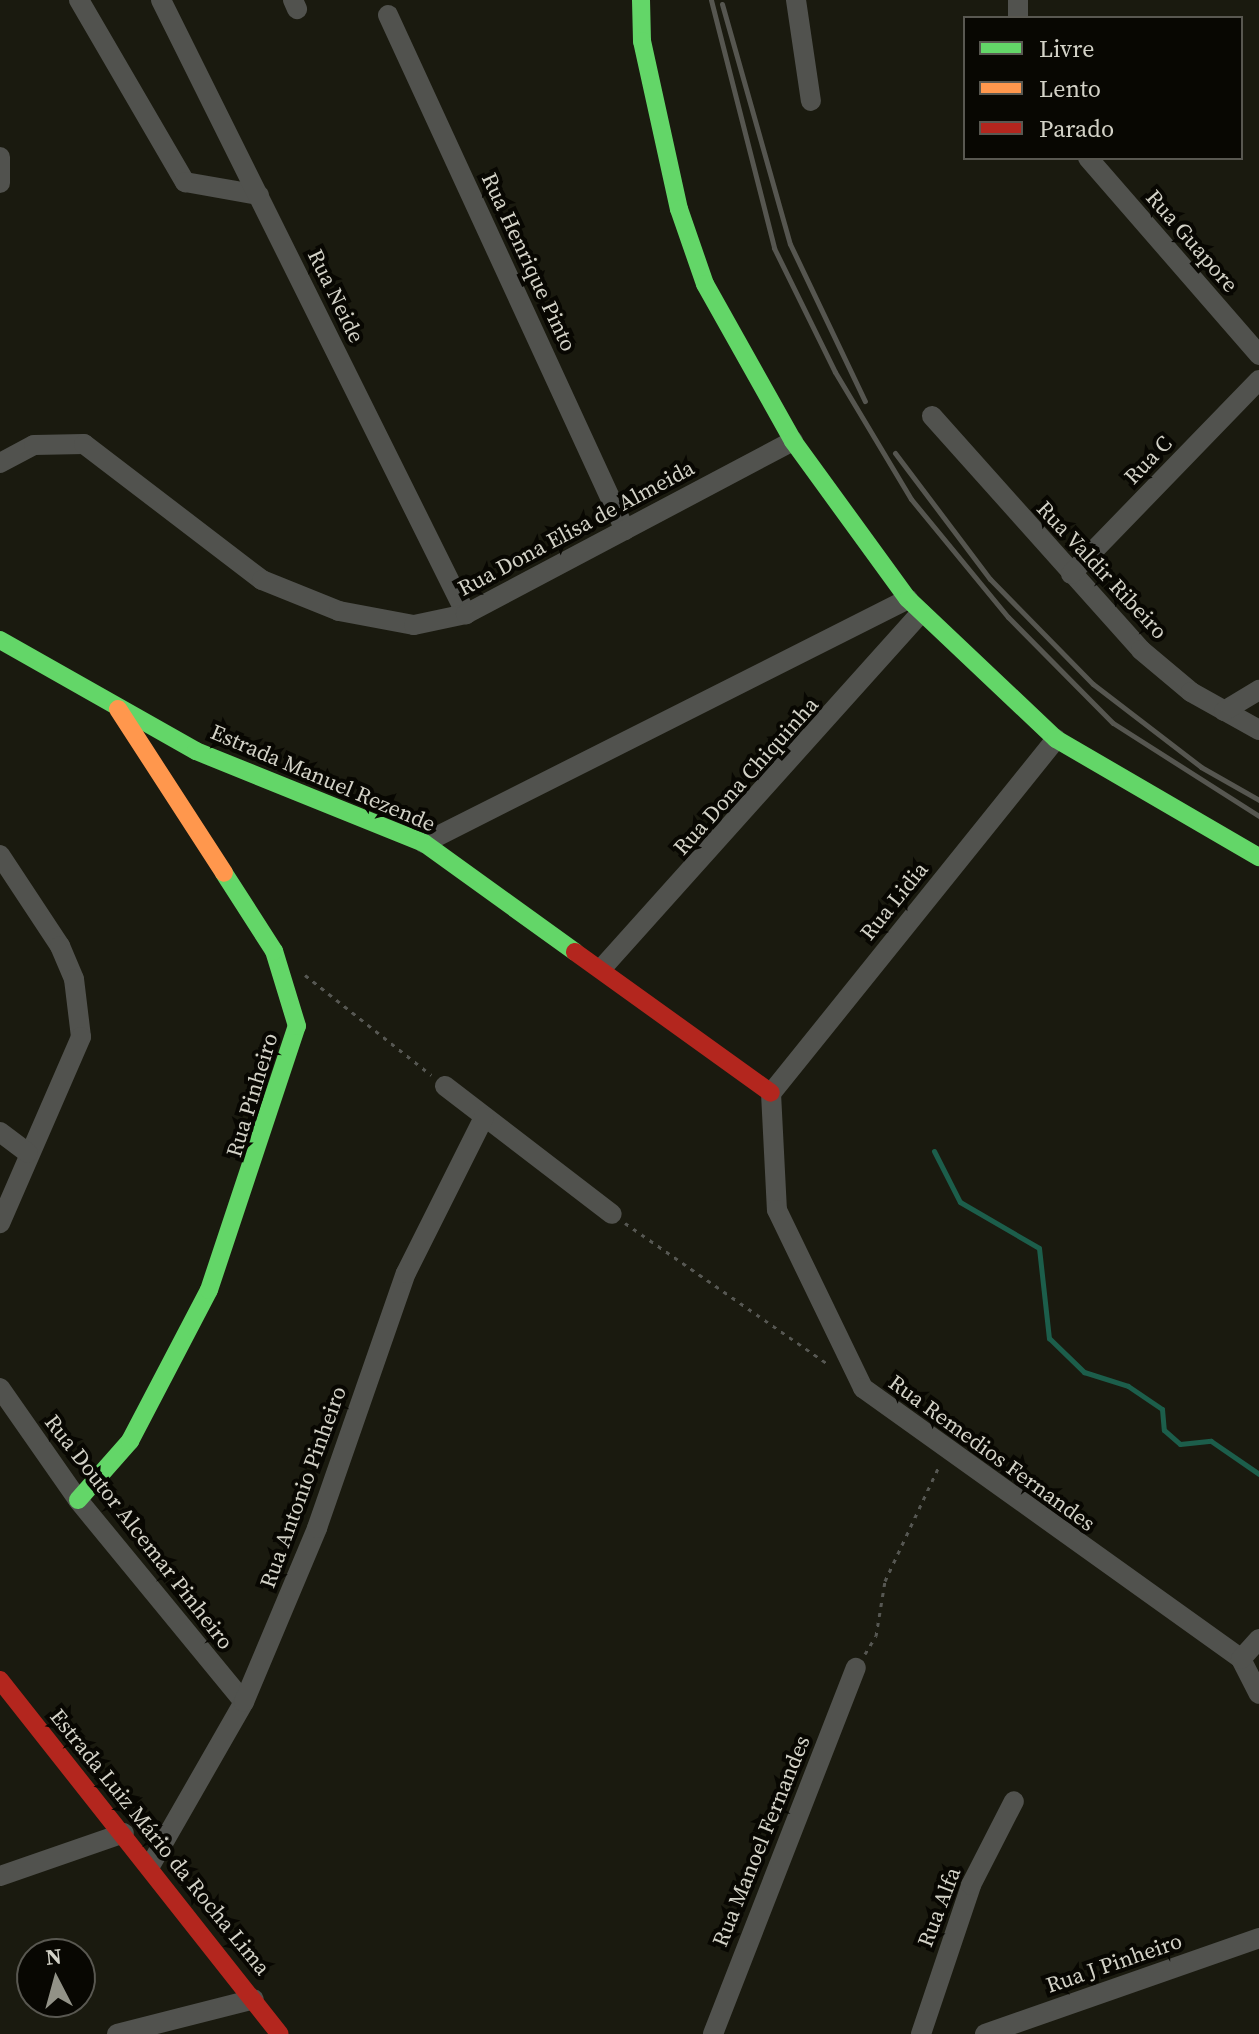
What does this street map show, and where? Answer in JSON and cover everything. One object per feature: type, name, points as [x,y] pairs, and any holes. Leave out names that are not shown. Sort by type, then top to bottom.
[{"type":"street","points":[[79,0],[185,182],[259,195]]},
{"type":"street","name":"Rua Neide","points":[[161,0],[466,614]]},
{"type":"street","points":[[641,0],[642,41],[679,209],[705,284],[793,441],[914,606],[1056,739],[1259,857]]},
{"type":"street","points":[[796,0],[811,101]]},
{"type":"street","name":"Rua Henrique Pinto","points":[[388,15],[625,530]]},
{"type":"street","points":[[0,157],[0,183]]},
{"type":"street","name":"Rua Guapore","points":[[1090,160],[1259,355]]},
{"type":"street","name":"Rua C","points":[[1071,574],[1259,380]]},
{"type":"street","name":"Rua Valdir Ribeiro","points":[[932,416],[1141,650],[1224,711],[1259,730]]},
{"type":"street","name":"Rua Dona Elisa de Almeida","points":[[0,463],[34,445],[84,444],[250,572],[301,600],[392,623],[466,614],[793,441]]},
{"type":"street","points":[[424,843],[914,606]]},
{"type":"street","name":"Rua Dona Chiquinha","points":[[603,967],[914,606]]},
{"type":"street","name":"Estrada Manuel Rezende","points":[[0,640],[196,751],[424,843],[603,967],[771,1093]]},
{"type":"street","points":[[1224,711],[1259,690]]},
{"type":"street","name":"Rua Pinheiro","points":[[78,1500],[130,1441],[209,1290],[297,1026],[274,951],[116,707]]},
{"type":"street","name":"Rua Lidia","points":[[771,1093],[1056,739]]},
{"type":"street","points":[[0,855],[43,914],[79,1008],[73,1068],[28,1153],[0,1223]]},
{"type":"street","points":[[445,1086],[612,1214]]},
{"type":"street","name":"Rua Remedios Fernandes","points":[[771,1093],[777,1210],[863,1388],[1241,1659],[1259,1694]]},
{"type":"street","name":"Rua Antonio Pinheiro","points":[[150,1866],[244,1702],[317,1528],[406,1273],[484,1117]]},
{"type":"street","points":[[0,1132],[28,1153]]},
{"type":"street","name":"Rua Doutor Alcemar Pinheiro","points":[[0,1388],[78,1500],[244,1702]]},
{"type":"street","points":[[1241,1659],[1259,1639]]},
{"type":"street","name":"Rua Manoel Fernandes","points":[[713,2034],[856,1668]]},
{"type":"street","name":"Estrada Luiz Mário da Rocha Lima","points":[[0,1680],[280,2034]]},
{"type":"street","points":[[0,1715],[15,1699]]},
{"type":"street","name":"Rua Alfa","points":[[921,2034],[971,1885],[1014,1801]]},
{"type":"street","points":[[0,1876],[124,1833]]},
{"type":"street","name":"Rua J Pinheiro","points":[[985,2034],[1259,1938]]},
{"type":"street","points":[[117,2034],[254,1999]]},
{"type":"path","points":[[298,970],[445,1086]]},
{"type":"path","points":[[612,1214],[838,1371]]},
{"type":"path","points":[[856,1668],[876,1636],[885,1581],[924,1491],[950,1449]]},
{"type":"waterway","points":[[934,1151],[960,1202],[1039,1248],[1049,1338],[1084,1372],[1128,1386],[1162,1409],[1164,1430],[1180,1444],[1211,1441],[1259,1474]]},
{"type":"railway","points":[[711,0],[774,248],[835,372],[911,499],[1008,617],[1113,723],[1259,816]]},
{"type":"railway","points":[[722,4],[790,244],[865,401]]},
{"type":"railway","points":[[895,453],[990,579],[1093,684],[1201,767],[1259,800]]},
{"type":"traffic: fast","points":[[641,0],[642,41],[679,209],[705,284],[793,441],[908,599],[1056,739],[1259,857]]},
{"type":"traffic: fast","points":[[0,640],[196,751],[424,843],[575,952]]},
{"type":"traffic: fast","points":[[78,1500],[130,1441],[209,1290],[297,1026],[274,951],[224,873]]},
{"type":"traffic: slow","points":[[118,709],[224,873]]},
{"type":"traffic: jam","points":[[575,952],[771,1093]]},
{"type":"traffic: jam","points":[[0,1680],[280,2034]]}]
